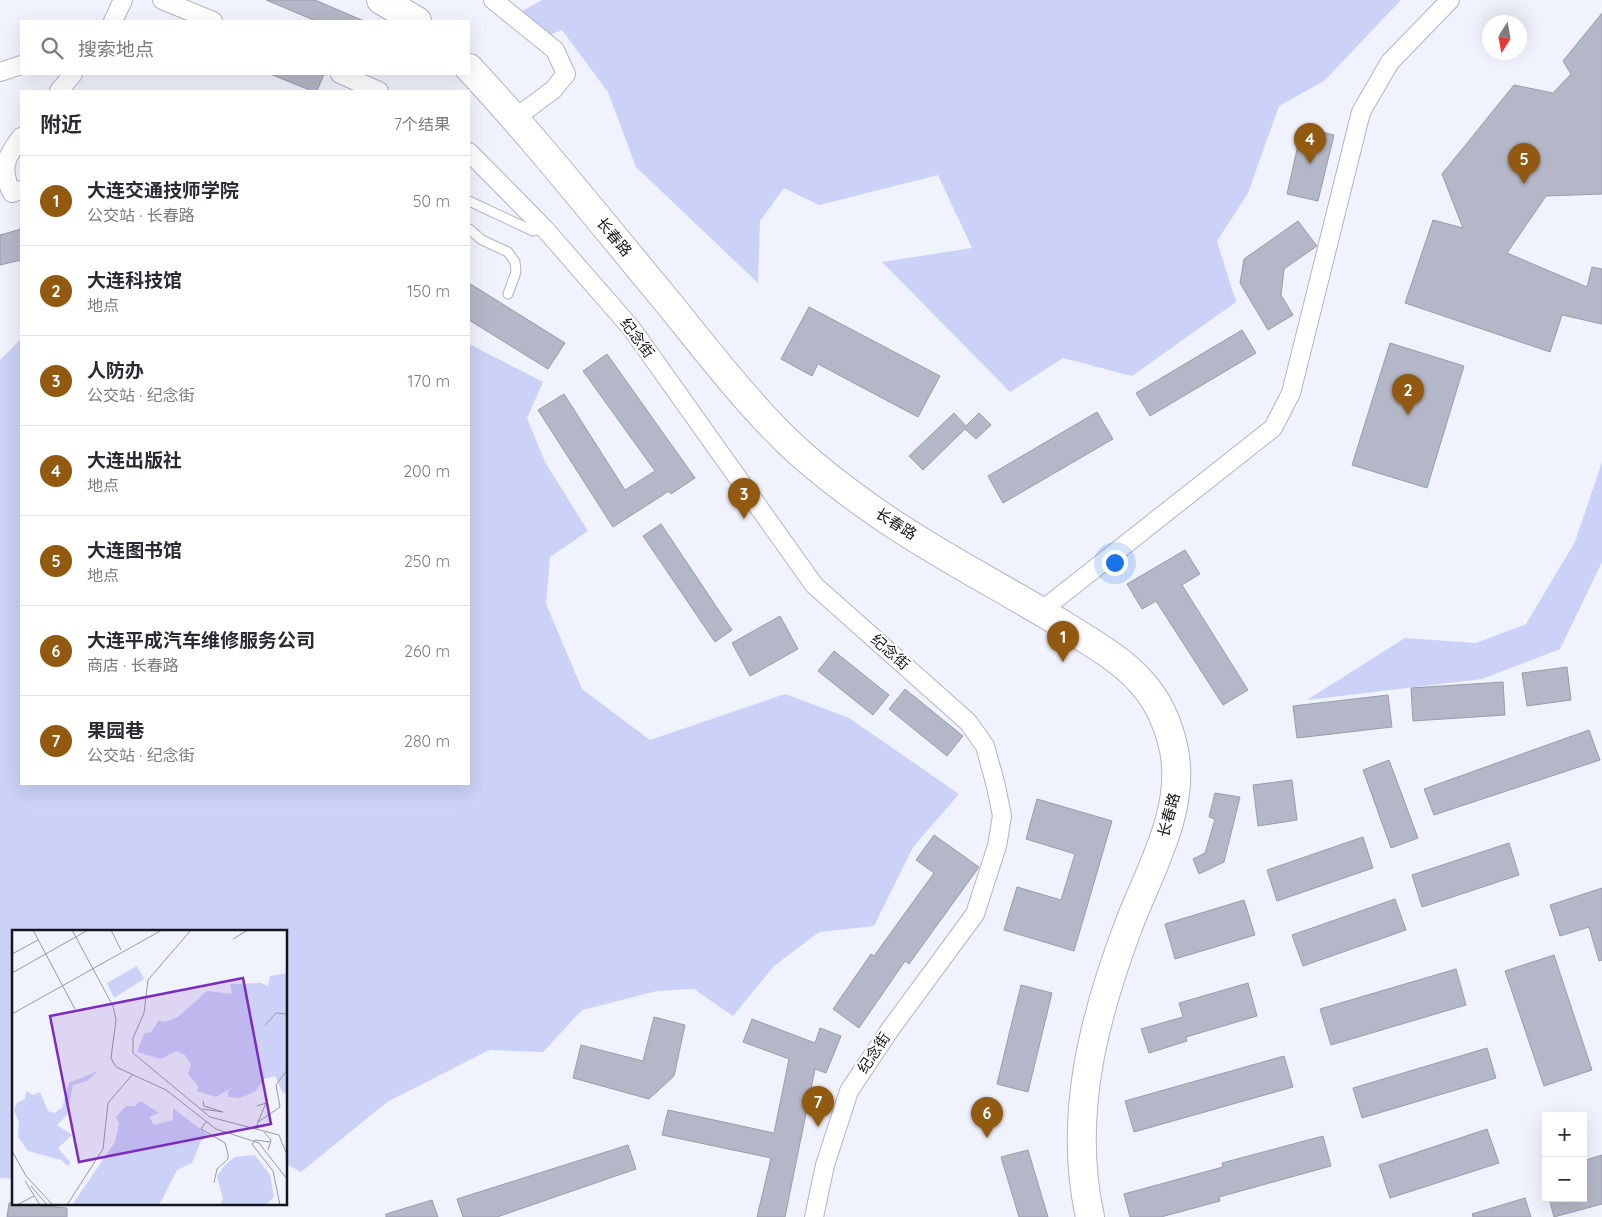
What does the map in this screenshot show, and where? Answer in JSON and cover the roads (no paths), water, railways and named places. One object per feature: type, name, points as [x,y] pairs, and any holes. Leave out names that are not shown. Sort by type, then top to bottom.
[{"type":"main road","points":[[381,0],[415,20]]},
{"type":"main road","name":"长春路","points":[[470,69],[516,118],[725,371],[787,441],[824,475],[885,518],[1041,611],[1120,662],[1142,683],[1155,701],[1166,722],[1174,751],[1177,781],[1172,813],[1126,930],[1105,997],[1084,1080],[1081,1142],[1086,1199],[1090,1217]]},
{"type":"main road","name":"长春路","points":[[1073,1217],[1068,1189],[1067,1117],[1074,1070],[1084,1033],[1093,1014],[1105,997]]},
{"type":"main road","name":"长春路","points":[[1105,997],[1107,1022],[1094,1131],[1097,1185],[1106,1217]]},
{"type":"street","points":[[113,20],[123,0]]},
{"type":"street","points":[[162,0],[211,20]]},
{"type":"street","points":[[493,0],[555,50],[566,74],[553,90],[516,118]]},
{"type":"street","points":[[1041,611],[1273,428],[1291,393],[1361,112],[1390,62],[1450,0]]},
{"type":"street","points":[[0,72],[20,65]]},
{"type":"street","points":[[60,90],[72,75]]},
{"type":"street","points":[[342,75],[377,90]]},
{"type":"street","points":[[20,138],[4,159],[3,182],[12,193],[20,190]]},
{"type":"street","name":"纪念街","points":[[470,153],[544,228],[632,329],[814,585],[968,722],[985,746],[1002,816],[998,846],[975,914],[889,1030],[849,1091],[824,1165],[814,1217]]},
{"type":"lane","points":[[470,201],[533,231],[544,228]]},
{"type":"lane","points":[[470,230],[482,240],[508,252],[515,262],[516,272],[508,294]]},
{"type":"place","name":"大连出版社","points":[[1310,164]]},
{"type":"place","name":"大连图书馆","points":[[1524,184]]},
{"type":"place","name":"大连科技馆","points":[[1408,415]]},
{"type":"place","name":"人防办","points":[[744,519]]},
{"type":"place","name":"大连交通技师学院","points":[[1063,662]]},
{"type":"place","name":"果园巷","points":[[818,1127]]},
{"type":"place","name":"大连平成汽车维修服务公司","points":[[987,1138]]}]
